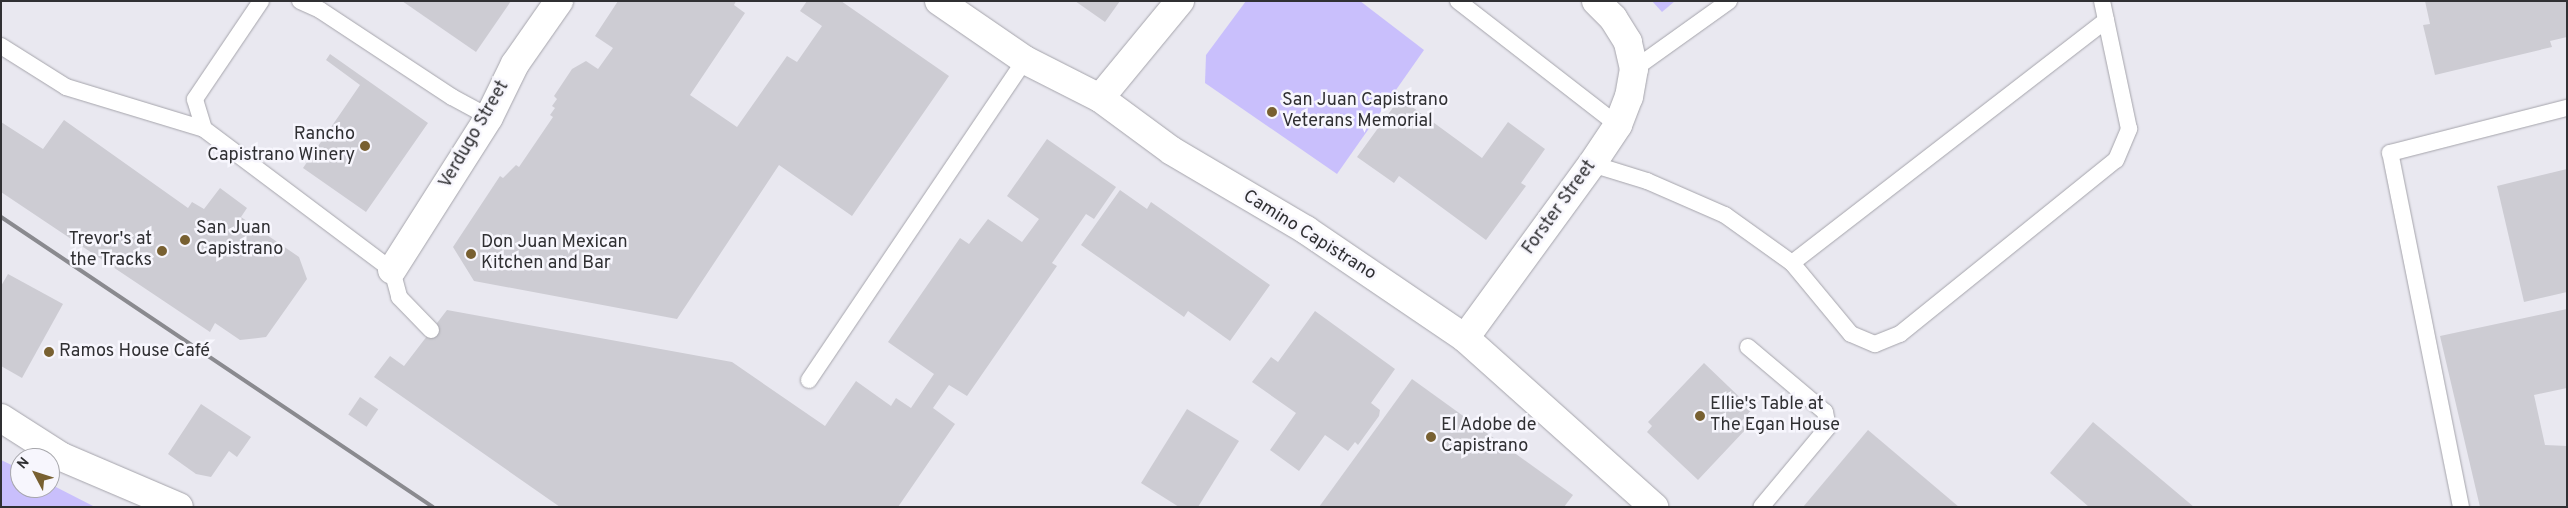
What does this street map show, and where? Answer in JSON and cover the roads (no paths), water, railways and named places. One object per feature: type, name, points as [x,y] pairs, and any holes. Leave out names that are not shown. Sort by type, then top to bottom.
[{"type":"street","name":"Verdugo Street","points":[[392,270],[489,117],[515,64],[559,1]]},
{"type":"street","name":"Camino Capistrano","points":[[939,1],[1025,60],[1100,98],[1172,151],[1306,230],[1465,338],[1654,507]]},
{"type":"street","points":[[1100,98],[1180,1]]},
{"type":"street","points":[[1596,1],[1613,18],[1628,42],[1634,69]]},
{"type":"street","name":"Forster Street","points":[[1465,338],[1592,164],[1618,125],[1629,97],[1634,69]]},
{"type":"street","points":[[1,418],[62,457],[179,507]]},
{"type":"lane","points":[[204,129],[195,99],[261,1]]},
{"type":"lane","points":[[300,1],[320,10],[452,97],[489,117]]},
{"type":"lane","points":[[1458,1],[1618,125]]},
{"type":"lane","points":[[1634,69],[1729,1]]},
{"type":"lane","points":[[1592,164],[1647,181],[1725,215],[1792,263],[1851,334],[1875,344],[1900,334],[2116,160],[2129,129],[2102,1]]},
{"type":"lane","points":[[1792,263],[2106,20]]},
{"type":"lane","points":[[1,46],[66,87],[204,129],[392,270],[399,296],[431,330]]},
{"type":"lane","points":[[809,380],[1025,60]]},
{"type":"lane","points":[[2461,507],[2390,153],[2567,108]]},
{"type":"lane","points":[[1748,347],[1825,412],[1828,427],[1761,507]]},
{"type":"railway","points":[[1,217],[433,507]]},
{"type":"place","name":"San Juan Capistrano Veterans Memorial","points":[[1272,112]]},
{"type":"place","name":"Rancho Capistrano Winery","points":[[365,146]]},
{"type":"place","name":"San Juan Capistrano","points":[[185,240]]},
{"type":"place","name":"Trevor's at the Tracks","points":[[162,251]]},
{"type":"place","name":"Don Juan Mexican Kitchen and Bar","points":[[471,254]]},
{"type":"place","name":"Ramos House Café","points":[[49,352]]},
{"type":"place","name":"Ellie's Table at The Egan House","points":[[1700,416]]},
{"type":"place","name":"El Adobe de Capistrano","points":[[1431,437]]}]
